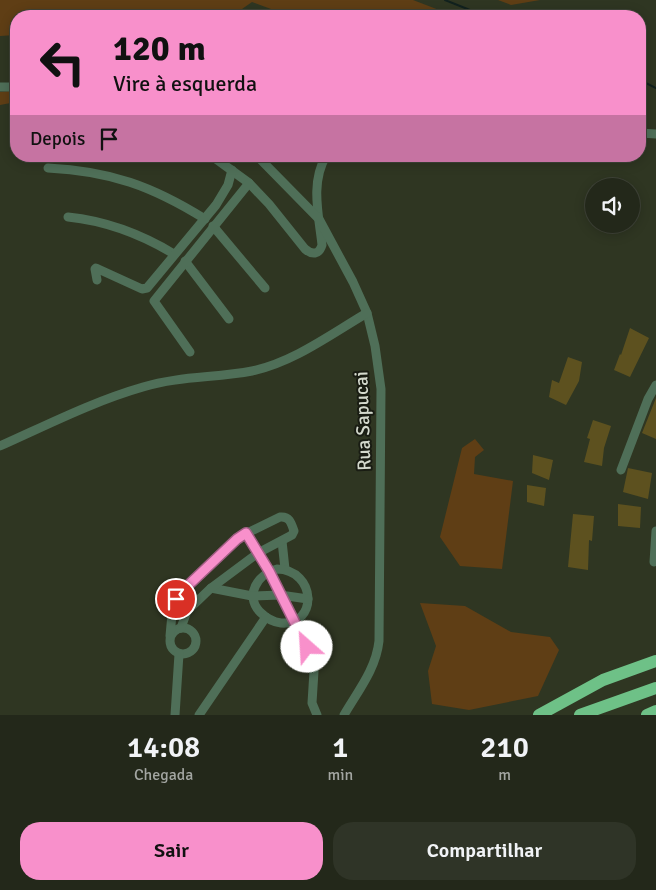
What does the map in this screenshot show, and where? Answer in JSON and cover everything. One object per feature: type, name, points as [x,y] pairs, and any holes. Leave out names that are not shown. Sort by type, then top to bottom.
[{"type":"highway","points":[[539,715],[656,651]]},
{"type":"highway","points":[[603,680],[656,660]]},
{"type":"highway","points":[[580,715],[656,688]]},
{"type":"highway","points":[[647,715],[656,711]]},
{"type":"street","points":[[221,162],[249,183],[310,254],[315,254],[322,245],[316,193],[318,174],[323,162]]},
{"type":"street","name":"Rua Sapucai","points":[[263,162],[319,219],[353,282],[367,313],[375,346],[381,389],[378,655],[374,666],[344,715]]},
{"type":"street","points":[[48,168],[87,171],[124,179],[153,190],[204,219]]},
{"type":"street","points":[[97,280],[96,268],[145,289],[204,219],[226,189],[232,170]]},
{"type":"street","points":[[190,352],[154,301],[249,183]]},
{"type":"street","points":[[68,217],[90,219],[117,226],[154,242],[174,254]]},
{"type":"street","points":[[214,226],[265,288]]},
{"type":"street","points":[[185,262],[228,318]]},
{"type":"street","points":[[0,446],[78,411],[144,386],[206,375],[252,371],[271,365],[301,352],[367,313]]},
{"type":"street","points":[[621,470],[648,400],[656,385]]},
{"type":"street","points":[[170,636],[181,628],[190,630],[196,641],[191,652],[179,654],[170,645],[170,636],[173,603],[179,594],[237,539],[280,517],[289,519],[294,530],[290,537],[258,553],[211,588],[187,611],[181,628]]},
{"type":"street","points":[[654,562],[656,531]]},
{"type":"street","points":[[246,533],[269,571],[311,659],[314,671],[312,703],[318,715]]},
{"type":"street","points":[[282,542],[286,569]]},
{"type":"street","points":[[286,569],[300,577],[308,591],[308,599],[304,612],[294,622],[278,622],[266,617],[255,604],[252,596],[259,579],[269,571],[286,569]]},
{"type":"street","points":[[211,588],[252,596],[280,595],[308,599]]},
{"type":"street","points":[[199,715],[266,617]]},
{"type":"street","points":[[175,715],[179,654]]},
{"type":"shaded area","points":[[0,0],[413,0],[439,10],[274,10],[252,2],[241,10],[10,10],[10,35],[0,36]]},
{"type":"shaded area","points":[[498,0],[540,0],[511,5]]},
{"type":"shaded area","points":[[10,91],[10,103],[0,105],[0,92]]},
{"type":"shaded area","points":[[475,439],[484,450],[475,457],[474,474],[513,481],[502,569],[460,566],[440,537],[462,448]]},
{"type":"shaded area","points":[[420,603],[465,606],[511,632],[550,637],[559,650],[538,696],[469,710],[432,704],[428,671],[436,646]]},
{"type":"building","points":[[630,328],[649,338],[630,377],[614,370]]},
{"type":"building","points":[[568,357],[582,362],[579,381],[566,405],[549,397],[552,380],[559,383]]},
{"type":"building","points":[[656,398],[656,439],[642,433]]},
{"type":"building","points":[[593,420],[611,426],[604,448],[602,466],[584,462],[590,439],[587,438]]},
{"type":"building","points":[[533,455],[553,460],[549,480],[532,473]]},
{"type":"building","points":[[628,468],[652,473],[648,499],[623,492]]},
{"type":"building","points":[[527,485],[546,488],[544,506],[527,502]]},
{"type":"building","points":[[618,504],[641,507],[640,528],[618,526]]},
{"type":"building","points":[[573,514],[594,516],[592,541],[589,540],[588,570],[568,567]]},
{"type":"waterway","points":[[445,0],[470,10]]},
{"type":"waterway","points":[[646,83],[656,88]]},
{"type":"route","points":[[176,599],[237,539],[246,533],[269,571],[307,647]]}]
